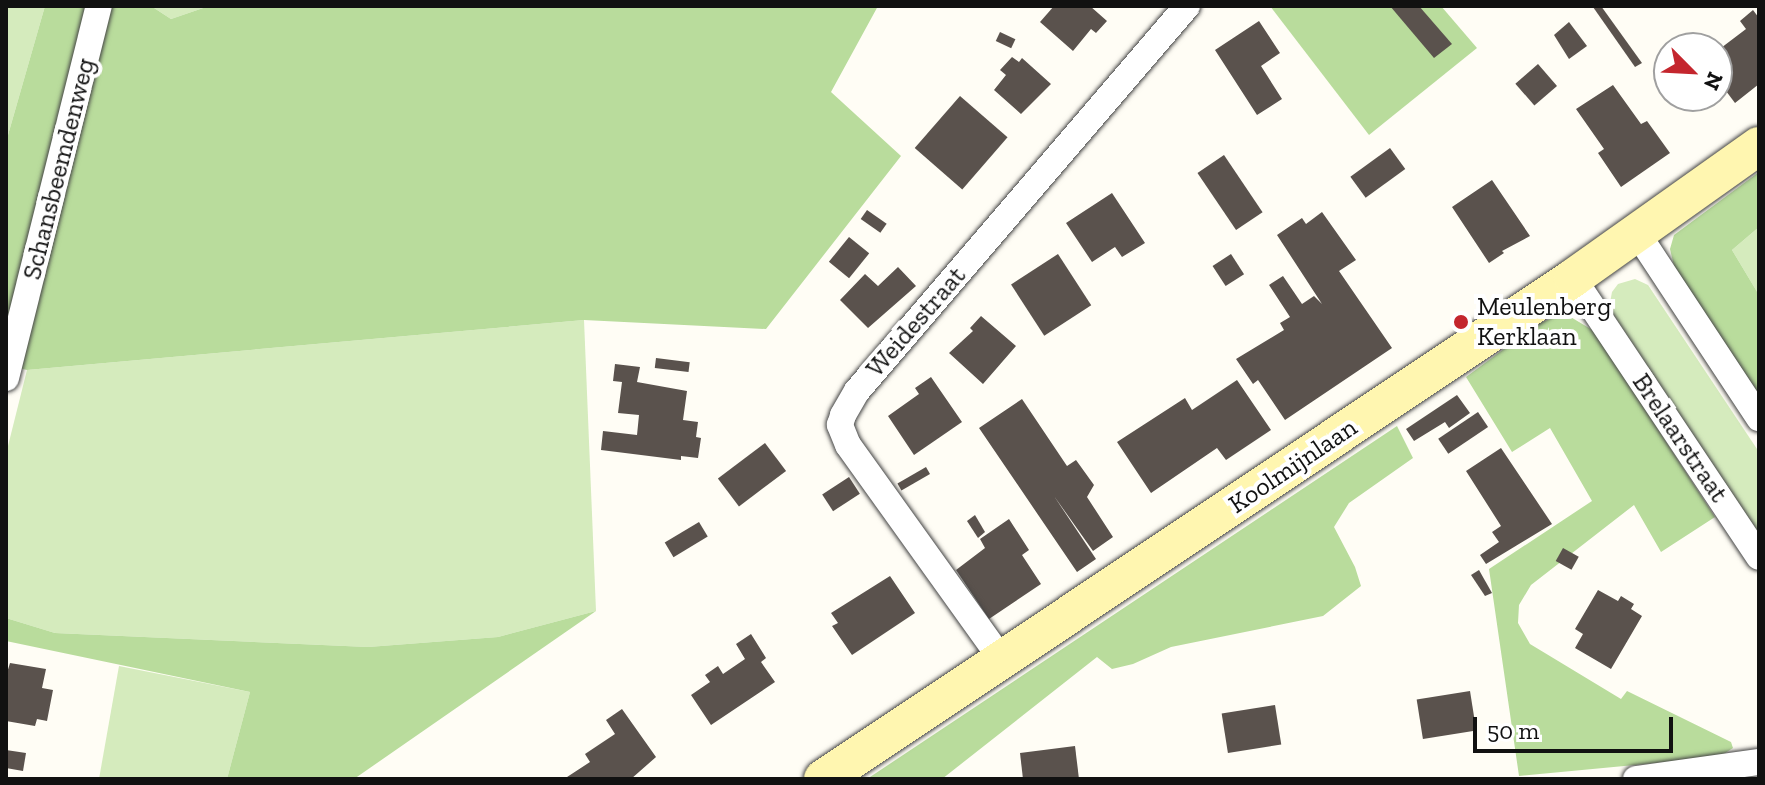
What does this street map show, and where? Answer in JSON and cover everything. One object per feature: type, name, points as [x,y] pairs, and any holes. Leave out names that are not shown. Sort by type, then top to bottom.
[{"type":"street","name":"Schansbeemdenweg","points":[[6,378],[99,6]]},
{"type":"street","name":"Weidestraat","points":[[1002,660],[848,445],[840,425],[857,391],[1187,6]]},
{"type":"street","name":"Koolmijnlaan","points":[[823,779],[1573,278],[1759,146]]},
{"type":"street","points":[[1637,233],[1759,418]]},
{"type":"street","name":"Brelaarstraat","points":[[1573,278],[1759,557]]},
{"type":"street","points":[[1636,779],[1759,762]]},
{"type":"green space","points":[[6,6],[45,6],[6,142]]},
{"type":"green space","points":[[45,6],[151,6],[171,19],[209,6],[878,6],[831,92],[901,156],[766,329],[584,320],[27,370],[6,365],[6,142]]},
{"type":"green space","points":[[151,6],[209,6],[171,19]]},
{"type":"green space","points":[[1270,6],[1441,6],[1477,48],[1369,135]]},
{"type":"green space","points":[[1759,172],[1759,227],[1732,250],[1759,295],[1759,394],[1675,270],[1670,249],[1674,235]]},
{"type":"green space","points":[[1759,227],[1759,295],[1732,250]]},
{"type":"green space","points":[[1635,279],[1648,285],[1759,452],[1759,536],[1609,308],[1612,292],[1618,284]]},
{"type":"green space","points":[[1564,313],[1594,331],[1715,517],[1661,552],[1634,505],[1531,585],[1519,605],[1518,623],[1530,644],[1621,699],[1627,691],[1731,742],[1733,748],[1719,757],[1519,776],[1489,569],[1592,501],[1550,428],[1512,452],[1466,377],[1538,324]]},
{"type":"green space","points":[[584,320],[596,611],[498,637],[368,647],[55,633],[6,618],[6,454],[27,370]]},
{"type":"green space","points":[[1397,426],[1413,458],[1349,503],[1334,527],[1355,567],[1361,586],[1323,616],[1171,647],[1133,664],[1112,669],[1097,657],[942,779],[867,779]]},
{"type":"green space","points":[[596,611],[354,779],[227,779],[250,692],[6,641],[6,618],[55,633],[368,647],[498,637]]},
{"type":"green space","points":[[119,666],[250,692],[227,779],[99,779]]},
{"type":"building","points":[[1054,6],[1090,6],[1107,21],[1096,33],[1091,29],[1073,51],[1040,22]]},
{"type":"building","points":[[1390,6],[1419,6],[1452,44],[1434,58]]},
{"type":"building","points":[[1601,6],[1642,63],[1635,67],[1593,7]]},
{"type":"building","points":[[1753,10],[1759,18],[1759,84],[1735,103],[1733,39],[1746,29],[1740,21]]},
{"type":"building","points":[[1259,21],[1280,53],[1261,66],[1282,99],[1257,115],[1215,50]]},
{"type":"building","points":[[1569,22],[1587,46],[1569,59],[1554,35]]},
{"type":"building","points":[[1000,32],[1015,39],[1011,48],[996,41]]},
{"type":"building","points":[[1012,57],[1019,62],[1022,58],[1051,84],[1021,114],[994,90],[1006,75],[1000,70]]},
{"type":"building","points":[[1538,64],[1557,86],[1534,106],[1515,84]]},
{"type":"building","points":[[1613,85],[1641,124],[1647,121],[1670,153],[1621,187],[1598,153],[1604,149],[1576,109]]},
{"type":"building","points":[[960,96],[1008,137],[962,189],[915,148]]},
{"type":"building","points":[[1390,148],[1405,169],[1366,198],[1350,177]]},
{"type":"building","points":[[1224,155],[1263,212],[1236,230],[1197,173]]},
{"type":"building","points":[[1492,180],[1530,236],[1502,251],[1504,253],[1489,263],[1452,207]]},
{"type":"building","points":[[1112,193],[1145,243],[1122,257],[1115,247],[1092,262],[1066,223]]},
{"type":"building","points":[[867,210],[887,224],[880,233],[861,219]]},
{"type":"building","points":[[1322,212],[1356,260],[1339,271],[1392,348],[1285,420],[1258,380],[1253,384],[1236,359],[1284,330],[1280,323],[1290,317],[1269,285],[1283,276],[1302,304],[1314,296],[1322,304],[1277,235],[1302,218],[1306,224]]},
{"type":"building","points":[[849,237],[869,253],[849,278],[829,262]]},
{"type":"building","points":[[1058,254],[1091,305],[1044,336],[1011,284]]},
{"type":"building","points":[[1231,254],[1244,274],[1226,286],[1213,266]]},
{"type":"building","points":[[898,267],[916,286],[868,328],[840,300],[865,274],[878,286]]},
{"type":"building","points":[[981,316],[1016,346],[983,384],[949,353],[973,331],[970,328]]},
{"type":"building","points":[[656,358],[690,362],[689,372],[655,368]]},
{"type":"building","points":[[615,364],[640,367],[637,382],[687,391],[683,420],[698,422],[696,437],[701,438],[698,458],[681,456],[681,460],[601,450],[603,431],[637,435],[639,415],[618,413],[622,382],[613,381]]},
{"type":"building","points":[[931,377],[962,422],[914,455],[888,416],[919,394],[915,388]]},
{"type":"building","points":[[1237,380],[1271,430],[1226,460],[1217,448],[1151,493],[1117,442],[1185,398],[1192,410]]},
{"type":"building","points":[[1457,395],[1470,413],[1449,428],[1445,422],[1414,441],[1406,429]]},
{"type":"building","points":[[1022,399],[1067,466],[1076,460],[1094,485],[1087,497],[1113,537],[1093,551],[1054,496],[1096,559],[1077,572],[979,428]]},
{"type":"building","points":[[1478,412],[1488,427],[1448,454],[1438,439]]},
{"type":"building","points":[[765,443],[786,471],[739,506],[718,479]]},
{"type":"building","points":[[1501,448],[1552,524],[1486,564],[1480,555],[1499,542],[1492,532],[1501,526],[1466,471]]},
{"type":"building","points":[[926,467],[930,474],[901,490],[897,484]]},
{"type":"building","points":[[849,477],[860,494],[833,511],[822,494]]},
{"type":"building","points":[[975,515],[985,532],[978,538],[967,521]]},
{"type":"building","points":[[1009,519],[1029,550],[1022,555],[1041,584],[989,619],[956,570],[985,548],[980,539]]},
{"type":"building","points":[[699,522],[708,537],[673,557],[665,543]]},
{"type":"building","points":[[1563,548],[1579,557],[1571,570],[1556,561]]},
{"type":"building","points":[[1479,570],[1492,593],[1485,596],[1471,575]]},
{"type":"building","points":[[890,576],[915,613],[852,655],[832,626],[838,623],[831,613]]},
{"type":"building","points":[[1598,590],[1618,601],[1621,596],[1634,604],[1631,609],[1642,616],[1611,669],[1575,648],[1583,634],[1575,629]]},
{"type":"building","points":[[751,634],[766,658],[761,662],[775,682],[711,725],[691,695],[710,682],[705,675],[718,666],[723,674],[745,659],[736,644]]},
{"type":"building","points":[[10,663],[46,669],[42,688],[53,690],[47,721],[37,719],[35,726],[6,721],[6,676]]},
{"type":"building","points":[[1470,691],[1476,731],[1423,739],[1417,699]]},
{"type":"building","points":[[1275,705],[1281,745],[1228,753],[1222,713]]},
{"type":"building","points":[[622,709],[656,757],[631,779],[564,779],[590,762],[585,754],[615,734],[606,720]]},
{"type":"building","points":[[1075,746],[1079,779],[1023,779],[1020,753]]},
{"type":"building","points":[[6,750],[26,753],[23,771],[6,768]]},
{"type":"place","name":"Meulenberg Kerklaan","points":[[1461,322]]}]
